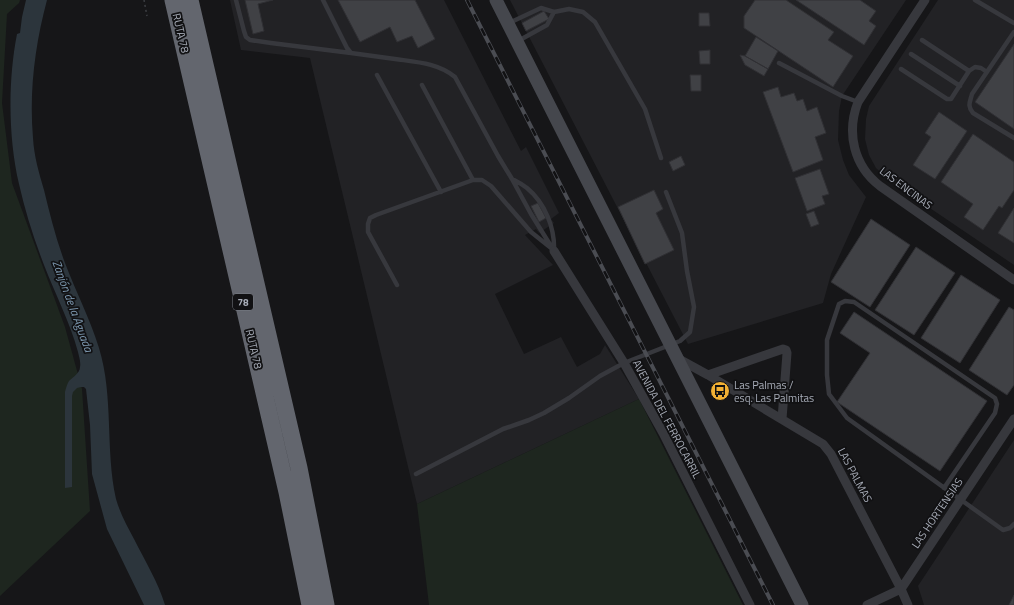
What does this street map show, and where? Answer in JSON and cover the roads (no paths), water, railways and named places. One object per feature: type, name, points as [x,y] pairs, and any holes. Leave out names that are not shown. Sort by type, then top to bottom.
[{"type":"highway","name":"RUTA 78","points":[[173,0],[282,470],[310,605]]},
{"type":"highway","name":"RUTA 78","points":[[190,0],[299,468],[326,605]]},
{"type":"main road","points":[[496,0],[802,605]]},
{"type":"street","name":"LAS ENCINAS","points":[[925,0],[858,102],[853,118],[852,129],[858,159],[862,167],[880,186],[1014,280]]},
{"type":"street","name":"AVENIDA DEL FERROCARRIL","points":[[554,251],[624,363],[663,433],[750,605]]},
{"type":"street","points":[[708,375],[783,349],[786,350],[782,419]]},
{"type":"street","name":"LAS PALMAS","points":[[677,358],[823,444],[831,454],[908,605]]},
{"type":"street","name":"LAS HORTENSIAS","points":[[900,589],[1014,418]]},
{"type":"street","points":[[867,605],[900,589]]},
{"type":"lane","points":[[236,0],[246,37],[250,40],[429,64],[450,73],[458,82],[498,156],[554,251]]},
{"type":"lane","points":[[323,0],[347,48],[352,53]]},
{"type":"lane","points":[[975,0],[1014,23]]},
{"type":"lane","points":[[508,24],[541,8],[554,12],[569,9],[583,12],[596,22],[645,109],[661,158]]},
{"type":"lane","points":[[516,42],[547,25],[554,12]]},
{"type":"lane","points":[[1014,32],[972,94],[969,105],[970,110],[973,113],[1014,138]]},
{"type":"lane","points":[[922,40],[969,71]]},
{"type":"lane","points":[[911,54],[960,86]]},
{"type":"lane","points":[[779,63],[842,96],[858,102]]},
{"type":"lane","points":[[901,69],[947,99],[951,99],[969,71],[975,66],[987,72]]},
{"type":"lane","points":[[377,75],[441,192]]},
{"type":"lane","points":[[422,86],[473,180]]},
{"type":"lane","points":[[512,179],[526,187],[539,200],[551,228],[554,251]]},
{"type":"lane","points":[[397,284],[368,232],[370,218],[473,180],[482,180],[492,186],[531,232],[554,251]]},
{"type":"lane","points":[[416,474],[503,430],[529,420],[569,398],[600,376],[624,363],[680,341],[690,332],[694,307],[682,233],[666,192]]},
{"type":"lane","points":[[944,488],[995,413],[997,404],[995,398],[854,302],[845,301],[839,304],[827,340],[827,375],[829,394],[847,418],[960,500],[1004,530],[1010,528],[1014,524]]},
{"type":"water","name":"Zanjón de la Aguada","points":[[26,0],[47,0],[39,34],[34,68],[32,120],[37,164],[59,245],[69,274],[95,337],[104,367],[108,404],[111,461],[116,499],[124,519],[155,580],[165,605],[144,605],[107,529],[92,474],[90,425],[86,389],[84,387],[77,388],[73,392],[72,396],[72,487],[65,488],[65,392],[69,381],[79,371],[80,363],[71,330],[48,276],[33,235],[15,166],[11,128],[10,109],[14,52],[17,34],[20,33]]},
{"type":"railway","points":[[467,0],[773,605]]},
{"type":"place","name":"Las Palmas / esq. Las Palmitas","points":[[720,391]]}]
